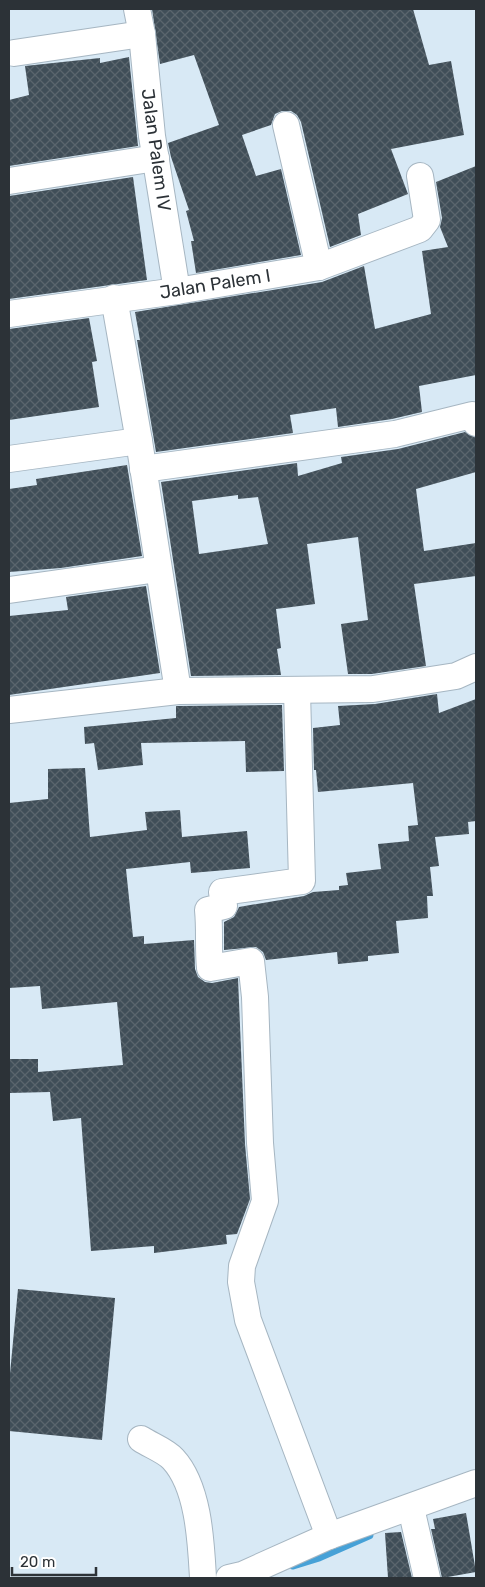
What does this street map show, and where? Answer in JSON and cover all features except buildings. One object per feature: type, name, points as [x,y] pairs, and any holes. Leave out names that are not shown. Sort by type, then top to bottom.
[{"type":"street","points":[[14,53],[140,21]]},
{"type":"street","name":"Jalan Palem IV","points":[[140,21],[156,158],[177,291]]},
{"type":"street","points":[[286,124],[319,267]]},
{"type":"street","points":[[9,181],[156,158]]},
{"type":"street","name":"Jalan Palem I","points":[[9,314],[114,298],[177,291],[319,267],[420,230],[426,220],[420,176]]},
{"type":"street","points":[[114,298],[139,441],[178,691]]},
{"type":"street","points":[[143,469],[395,434],[472,415],[476,423]]},
{"type":"street","points":[[9,458],[139,441]]},
{"type":"street","points":[[9,590],[158,569]]},
{"type":"street","points":[[9,710],[178,691],[373,689],[456,676],[476,667]]},
{"type":"street","points":[[297,691],[302,881],[222,892],[224,906],[208,910],[210,932],[207,937],[210,968],[250,961],[255,997],[260,1143],[265,1201],[242,1266],[241,1282],[248,1320],[329,1536]]},
{"type":"street","points":[[140,1438],[173,1459],[190,1490],[200,1532],[203,1578]]},
{"type":"street","points":[[229,1578],[289,1568],[329,1536],[412,1514],[476,1482]]},
{"type":"street","points":[[412,1514],[427,1578]]},
{"type":"waterway","points":[[293,1565],[319,1557],[369,1535]]}]
